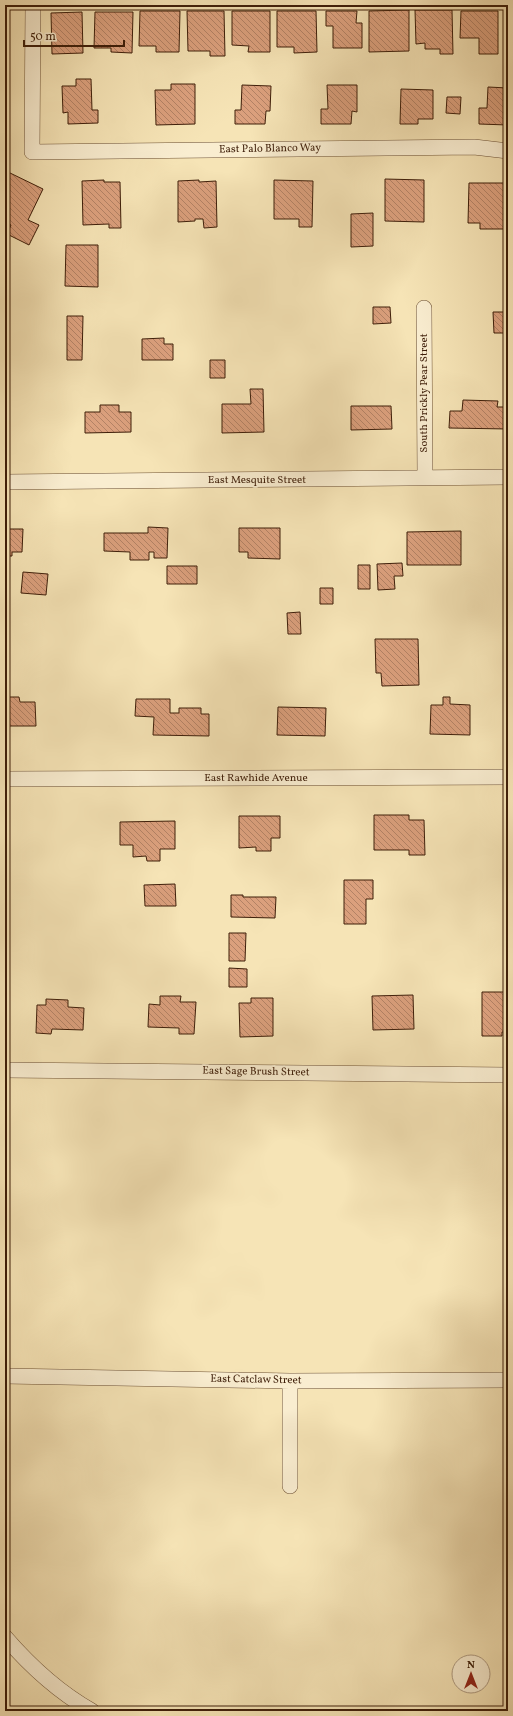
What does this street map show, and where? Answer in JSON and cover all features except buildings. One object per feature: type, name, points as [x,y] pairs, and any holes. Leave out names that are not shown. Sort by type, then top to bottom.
[{"type":"street","name":"East Palo Blanco Way","points":[[33,5],[32,152],[474,147],[508,151]]},
{"type":"street","name":"South Prickly Pear Street","points":[[424,308],[425,478]]},
{"type":"street","name":"East Mesquite Street","points":[[5,482],[508,477]]},
{"type":"street","name":"East Rawhide Avenue","points":[[5,779],[508,777]]},
{"type":"street","name":"East Sage Brush Street","points":[[5,1070],[508,1075]]},
{"type":"street","name":"East Catclaw Street","points":[[5,1376],[290,1381],[508,1380]]},
{"type":"street","points":[[290,1381],[290,1486]]},
{"type":"street","points":[[5,1637],[38,1673],[59,1690],[92,1711]]}]
